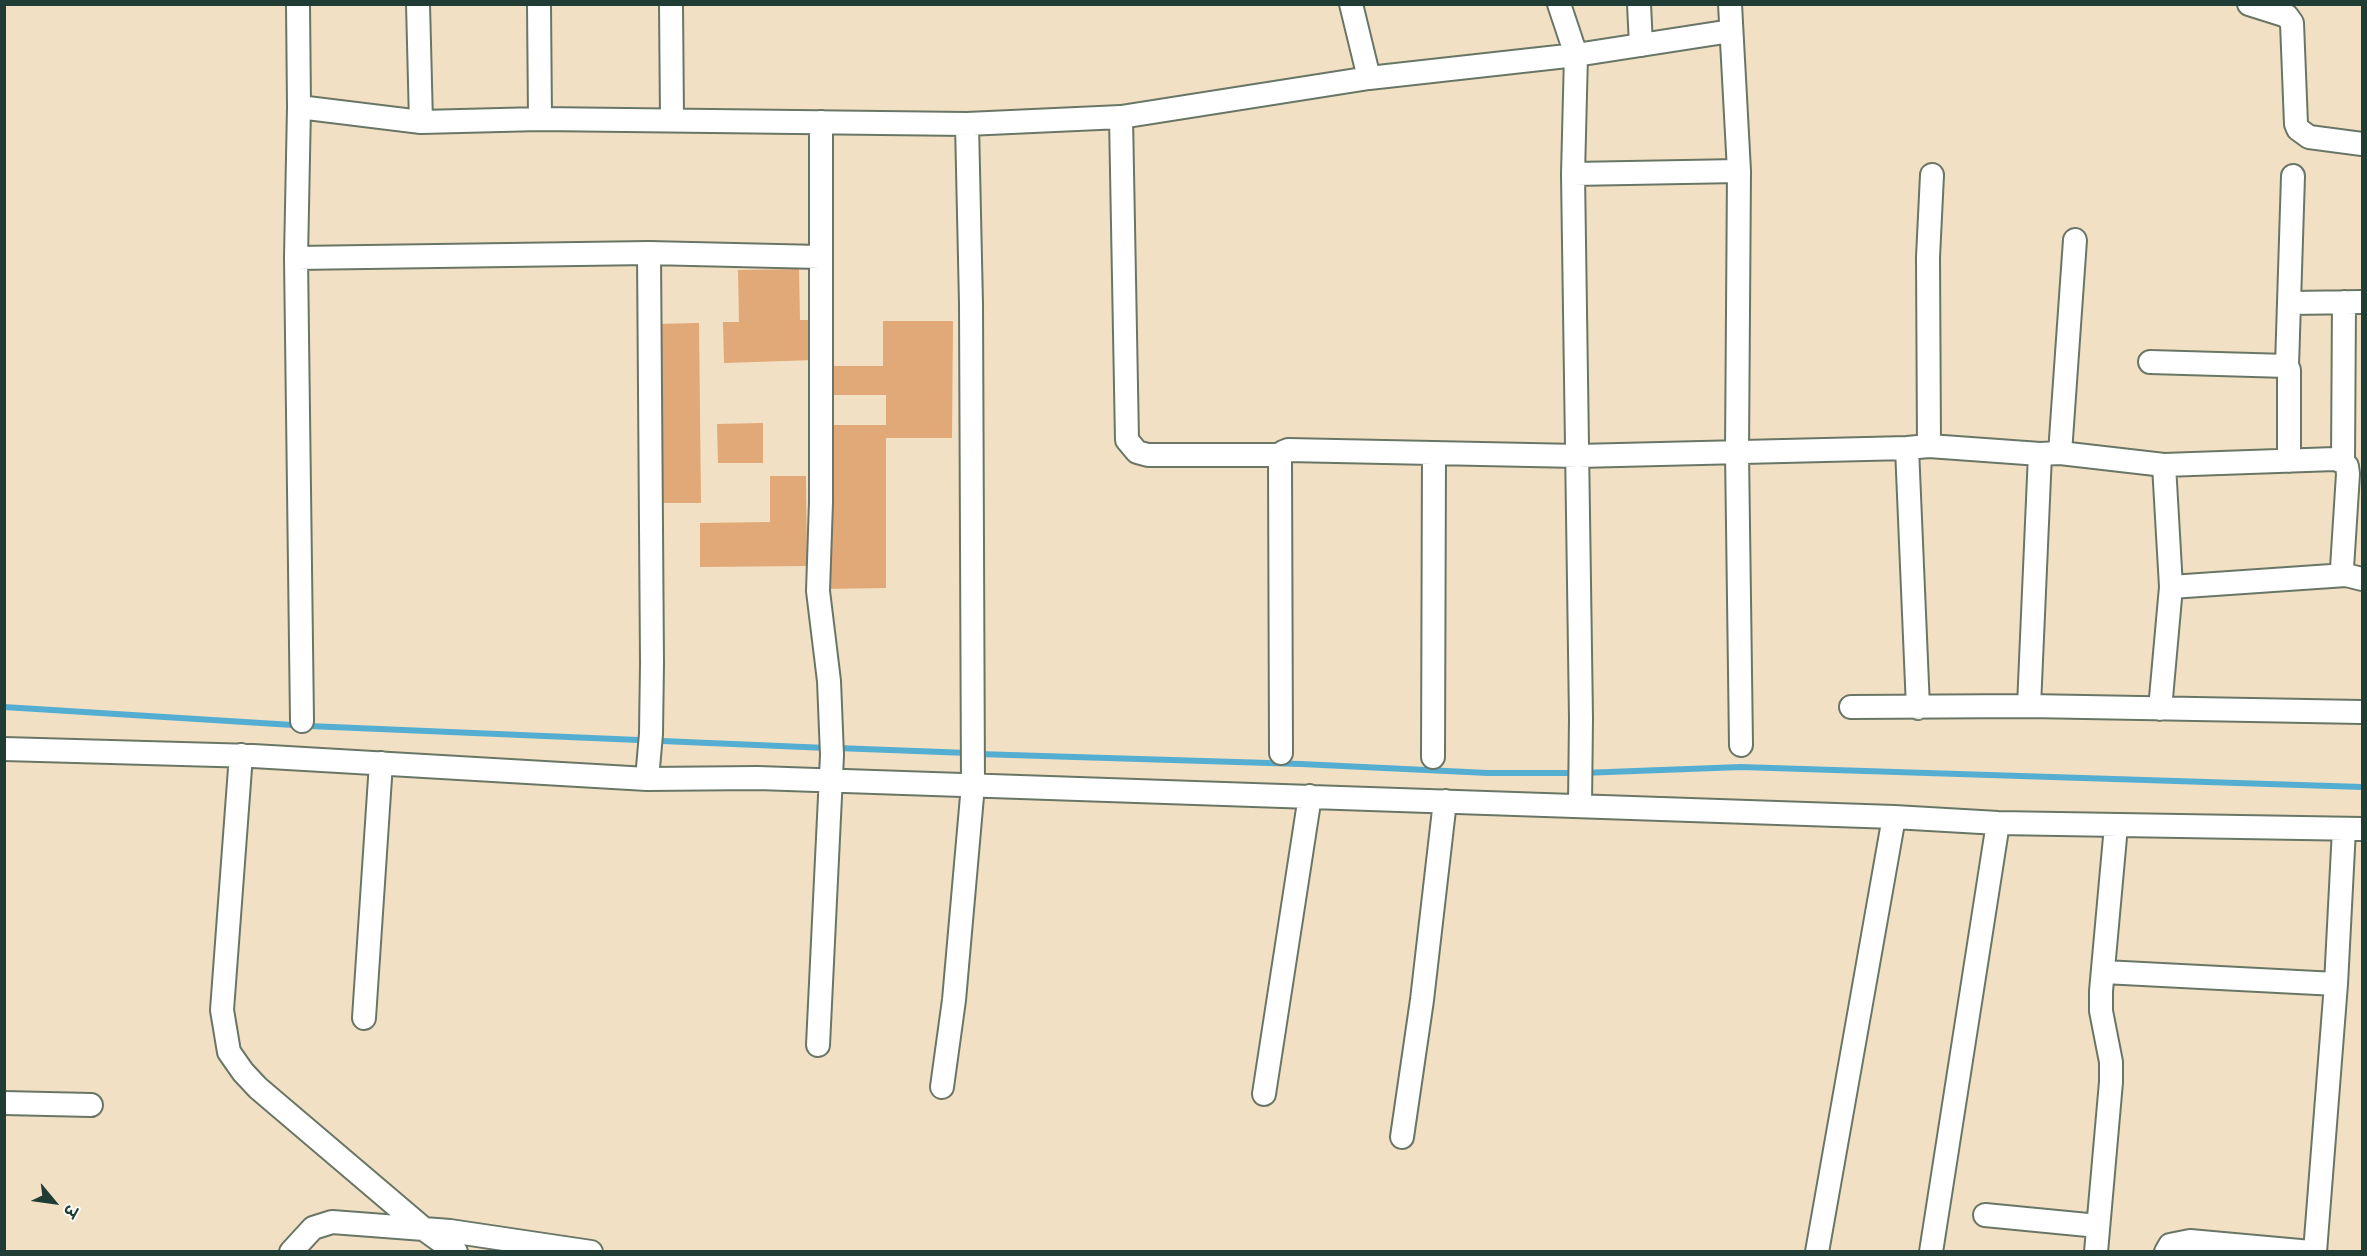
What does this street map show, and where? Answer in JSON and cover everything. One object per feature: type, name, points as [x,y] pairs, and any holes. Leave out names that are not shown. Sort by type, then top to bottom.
[{"type":"street","points":[[298,4],[299,107],[296,258],[302,721]]},
{"type":"street","points":[[418,4],[421,122]]},
{"type":"street","points":[[539,4],[540,118]]},
{"type":"street","points":[[671,4],[672,119]]},
{"type":"street","points":[[1351,4],[1369,78]]},
{"type":"street","points":[[1559,4],[1576,55],[1573,174],[1578,456],[1580,798]]},
{"type":"street","points":[[1639,4],[1641,45]]},
{"type":"street","points":[[1730,4],[1739,171],[1737,452],[1740,745]]},
{"type":"street","points":[[2249,4],[2287,16],[2292,23],[2298,129],[2309,137],[2362,144]]},
{"type":"street","points":[[299,107],[421,122],[540,118],[967,124],[1121,117],[1369,78],[1576,55],[1731,31]]},
{"type":"street","points":[[1121,117],[1127,440],[1137,452],[1148,455],[1281,455],[1288,450],[1578,456],[1918,447],[2050,454],[2164,465],[2335,459],[2347,466],[2342,561],[2354,577]]},
{"type":"street","points":[[818,1045],[832,780],[829,681],[818,591],[821,122]]},
{"type":"street","points":[[942,1087],[954,1000],[973,768],[971,316],[967,124]]},
{"type":"street","points":[[1573,174],[1739,171]]},
{"type":"street","points":[[1918,708],[1918,447],[1932,175]]},
{"type":"street","points":[[2289,461],[2289,370],[2287,366],[2293,176]]},
{"type":"street","points":[[2029,706],[2050,454],[2075,240]]},
{"type":"street","points":[[296,258],[649,253],[820,257]]},
{"type":"street","points":[[647,779],[651,734],[652,539],[649,253]]},
{"type":"street","points":[[2290,303],[2353,302],[2343,462]]},
{"type":"street","points":[[2150,362],[2287,366]]},
{"type":"street","points":[[1433,758],[1434,453]]},
{"type":"street","points":[[1281,455],[1281,753]]},
{"type":"street","points":[[2160,709],[2171,587],[2164,465]]},
{"type":"street","points":[[2171,587],[2354,577]]},
{"type":"street","points":[[1851,707],[2029,706],[2362,712]]},
{"type":"street","points":[[4,749],[241,755],[647,779],[832,780],[973,768],[1310,796],[1445,801],[1580,798],[1998,823],[2353,829],[2336,984],[2313,1251],[2190,1241],[2170,1245],[2166,1251]]},
{"type":"street","points":[[241,755],[222,1010],[229,1052],[258,1088],[425,1230],[456,1251]]},
{"type":"street","points":[[364,1018],[381,763]]},
{"type":"street","points":[[1264,1094],[1310,796]]},
{"type":"street","points":[[1402,1137],[1422,1000],[1445,801]]},
{"type":"street","points":[[1817,1251],[1894,817]]},
{"type":"street","points":[[1931,1251],[1998,823]]},
{"type":"street","points":[[2096,1251],[2111,1082],[2109,1043],[2101,1011],[2101,991],[2116,826]]},
{"type":"street","points":[[2104,972],[2336,984]]},
{"type":"street","points":[[4,1103],[91,1105]]},
{"type":"street","points":[[1985,1215],[2098,1226]]},
{"type":"street","points":[[291,1251],[313,1228],[332,1222],[460,1233],[591,1251]]},
{"type":"building","points":[[799,269],[800,320],[814,320],[815,360],[724,363],[723,322],[739,322],[738,270]]},
{"type":"building","points":[[883,321],[953,321],[952,438],[886,438],[886,588],[821,589],[822,425],[886,425],[886,395],[825,395],[825,366],[883,366]]},
{"type":"building","points":[[699,323],[701,503],[656,503],[654,324]]},
{"type":"building","points":[[763,423],[763,463],[718,463],[717,424]]},
{"type":"building","points":[[770,476],[806,476],[807,566],[700,567],[700,523],[770,522]]},
{"type":"waterway","points":[[4,707],[309,726],[827,748]]},
{"type":"waterway","points":[[837,748],[968,753]]},
{"type":"waterway","points":[[978,754],[1301,764],[1488,773],[1582,773],[1741,767],[2362,787]]}]
